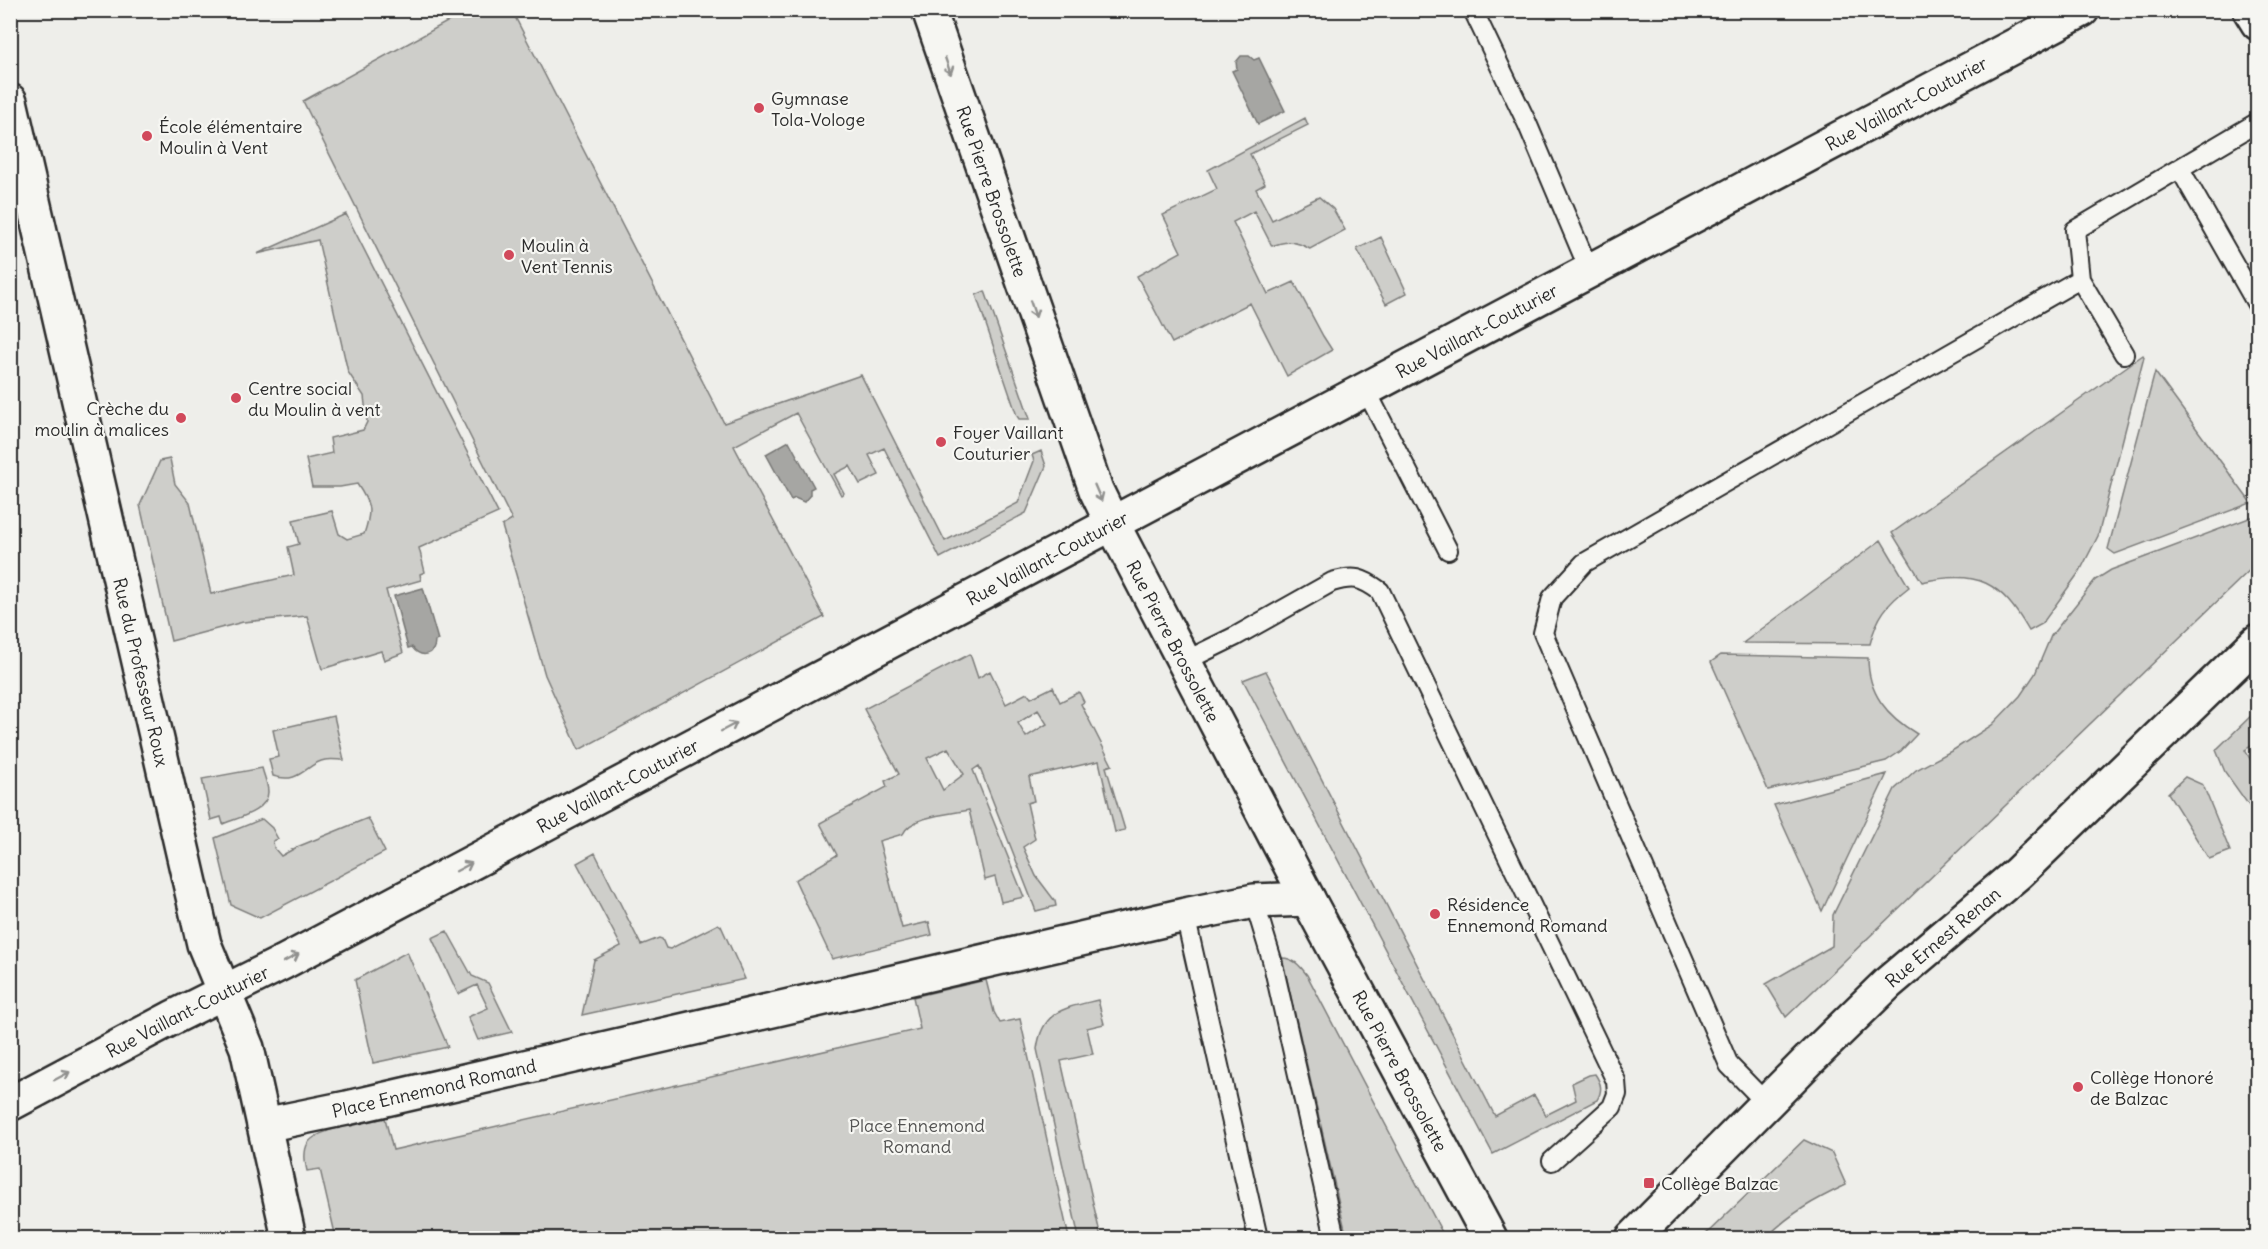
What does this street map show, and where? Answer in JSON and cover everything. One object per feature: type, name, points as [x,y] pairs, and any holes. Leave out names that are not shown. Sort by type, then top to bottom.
[{"type":"street","name":"Rue Pierre Brossolette","points":[[929,10],[1096,490],[1308,899],[1490,1239]]},
{"type":"street","name":"Rue Vaillant-Couturier","points":[[10,1104],[1590,272],[2082,10]]},
{"type":"street","points":[[2250,10],[2258,24]]},
{"type":"street","name":"Rue du Professeur Roux","points":[[10,102],[204,944],[247,1048],[289,1239]]},
{"type":"street","name":"Rue Ernest Renan","points":[[1633,1239],[1888,983],[2018,873],[2258,641]]},
{"type":"street","name":"Place Ennemond Romand","points":[[264,1125],[1185,915],[1254,901],[1308,899]]},
{"type":"lane","points":[[1473,10],[1527,123],[1590,272]]},
{"type":"lane","points":[[2124,354],[2080,279],[2075,230],[2258,122]]},
{"type":"lane","points":[[2180,169],[2258,306]]},
{"type":"lane","points":[[1766,1103],[1729,1065],[1543,633],[1552,598],[1584,563],[2080,279]]},
{"type":"lane","points":[[1366,390],[1448,550]]},
{"type":"lane","points":[[1185,661],[1236,636],[1332,582],[1347,577],[1365,580],[1380,591],[1616,1081],[1617,1094],[1612,1107],[1552,1161]]},
{"type":"lane","points":[[1254,901],[1272,960],[1335,1239]]},
{"type":"lane","points":[[1185,915],[1258,1239]]},
{"type":"green space","points":[[467,11],[512,11],[724,423],[861,375],[945,541],[1018,503],[1034,461],[1032,455],[1041,451],[1046,466],[1026,513],[940,558],[884,448],[869,455],[879,475],[860,484],[850,466],[834,474],[844,493],[841,495],[796,413],[734,446],[824,617],[579,750],[545,675],[502,526],[512,520],[303,101]]},
{"type":"green space","points":[[1305,118],[1308,125],[1250,154],[1265,184],[1256,189],[1272,220],[1319,197],[1333,209],[1345,230],[1310,249],[1291,242],[1272,246],[1254,211],[1233,222],[1268,294],[1294,282],[1332,350],[1287,376],[1250,303],[1172,343],[1137,276],[1181,252],[1163,215],[1217,189],[1208,170]]},
{"type":"green space","points":[[346,214],[498,513],[419,548],[425,572],[420,574],[421,580],[386,590],[403,653],[384,660],[381,651],[322,669],[307,616],[243,622],[171,641],[140,505],[160,461],[170,459],[175,484],[190,503],[211,594],[294,575],[288,547],[299,544],[293,520],[332,511],[339,534],[347,539],[364,534],[369,508],[357,484],[340,487],[312,487],[306,459],[332,453],[330,438],[363,430],[367,422],[364,396],[348,372],[318,240],[257,254]]},
{"type":"green space","points":[[1381,237],[1407,293],[1386,304],[1357,249]]},
{"type":"green space","points":[[985,291],[1030,419],[1019,419],[1017,416],[976,295]]},
{"type":"green space","points":[[2143,355],[2098,536],[2080,571],[2042,624],[2029,631],[2008,601],[1986,583],[1958,577],[1922,582],[1892,533]]},
{"type":"green space","points":[[2155,372],[2251,503],[2115,554],[2108,549]]},
{"type":"green space","points":[[2257,515],[2257,563],[1786,1017],[1766,984],[1832,946],[1833,915],[1895,789],[1916,770],[1955,749],[1992,725],[2020,696],[2035,674],[2051,636],[2095,580],[2111,570]]},
{"type":"green space","points":[[1881,540],[1909,587],[1884,611],[1870,644],[1743,643]]},
{"type":"green space","points":[[970,654],[978,678],[990,671],[1006,704],[1027,693],[1031,698],[1053,687],[1060,702],[1079,692],[1084,702],[1081,704],[1112,765],[1106,767],[1125,830],[1115,832],[1099,761],[1029,777],[1034,801],[1027,803],[1035,839],[1023,847],[1036,876],[1055,901],[1056,906],[1036,911],[979,766],[973,770],[1024,897],[1001,902],[995,877],[985,880],[969,810],[922,820],[907,828],[903,834],[879,841],[902,928],[929,922],[932,935],[832,959],[795,880],[837,855],[820,823],[887,787],[885,781],[899,774],[864,709]],"holes":[[[1038,710],[1047,724],[1026,737],[1018,723]],[[948,748],[964,774],[943,790],[927,758]]]},
{"type":"green space","points":[[1721,655],[1868,658],[1871,683],[1881,703],[1897,720],[1917,734],[1901,751],[1886,761],[1768,790],[1711,662]]},
{"type":"green space","points":[[1266,671],[1495,1116],[1534,1095],[1546,1115],[1576,1100],[1572,1083],[1595,1074],[1600,1087],[1597,1100],[1493,1154],[1243,680]]},
{"type":"green space","points":[[2257,710],[2257,742],[2245,750],[2257,771],[2257,817],[2225,772],[2216,750]]},
{"type":"green space","points":[[334,716],[344,760],[318,762],[290,778],[273,776],[269,759],[279,757],[273,730]]},
{"type":"green space","points":[[262,768],[268,792],[263,804],[251,813],[223,824],[221,817],[211,820],[202,779]]},
{"type":"green space","points":[[1887,774],[1822,911],[1774,805]]},
{"type":"green space","points":[[2185,777],[2203,785],[2230,851],[2209,859],[2168,793]]},
{"type":"green space","points":[[368,818],[385,852],[260,918],[231,905],[215,838],[262,819],[272,828],[278,839],[273,841],[274,848],[281,856],[297,847]]},
{"type":"green space","points":[[595,853],[641,945],[659,938],[662,939],[666,948],[670,949],[718,924],[721,926],[745,979],[582,1015],[594,960],[621,946],[577,863]]},
{"type":"green space","points":[[447,931],[472,976],[488,983],[512,1032],[478,1040],[468,1017],[488,1008],[477,985],[458,994],[432,938]]},
{"type":"green space","points":[[407,952],[448,1047],[373,1063],[355,980]]},
{"type":"green space","points":[[1282,958],[1293,961],[1307,975],[1445,1238],[1347,1238]]},
{"type":"green space","name":"Place Ennemond Romand","points":[[986,980],[994,1012],[1000,1023],[1020,1019],[1069,1238],[336,1238],[320,1169],[307,1171],[306,1146],[313,1138],[332,1130],[385,1118],[393,1150],[920,1029],[913,997]]},
{"type":"green space","points":[[1098,1000],[1104,1024],[1087,1028],[1093,1054],[1061,1061],[1101,1238],[1079,1238],[1037,1049],[1044,1026],[1050,1018],[1066,1009]]},
{"type":"green space","points":[[1804,1140],[1832,1153],[1846,1185],[1803,1208],[1766,1238],[1702,1238]]},
{"type":"shaded area","points":[[1241,56],[1249,56],[1254,60],[1259,58],[1285,111],[1258,124],[1232,71],[1237,69],[1236,62]]},
{"type":"shaded area","points":[[789,441],[814,487],[810,489],[810,495],[804,502],[795,498],[791,500],[766,454]]},
{"type":"shaded area","points":[[423,588],[438,640],[435,641],[433,650],[427,654],[419,653],[412,647],[408,648],[394,596]]},
{"type":"place","name":"Gymnase Tola-Vologe","points":[[759,108]]},
{"type":"place","name":"École élémentaire Moulin à Vent","points":[[147,136]]},
{"type":"place","name":"Moulin à Vent Tennis","points":[[509,255]]},
{"type":"place","name":"Centre social du Moulin à vent","points":[[236,398]]},
{"type":"place","name":"Crèche du moulin à malices","points":[[181,418]]},
{"type":"place","name":"Foyer Vaillant Couturier","points":[[941,442]]},
{"type":"place","name":"Résidence Ennemond Romand","points":[[1435,914]]},
{"type":"place","name":"Collège Honoré de Balzac","points":[[2078,1087]]},
{"type":"place","name":"Collège Balzac","points":[[1649,1183]]}]
